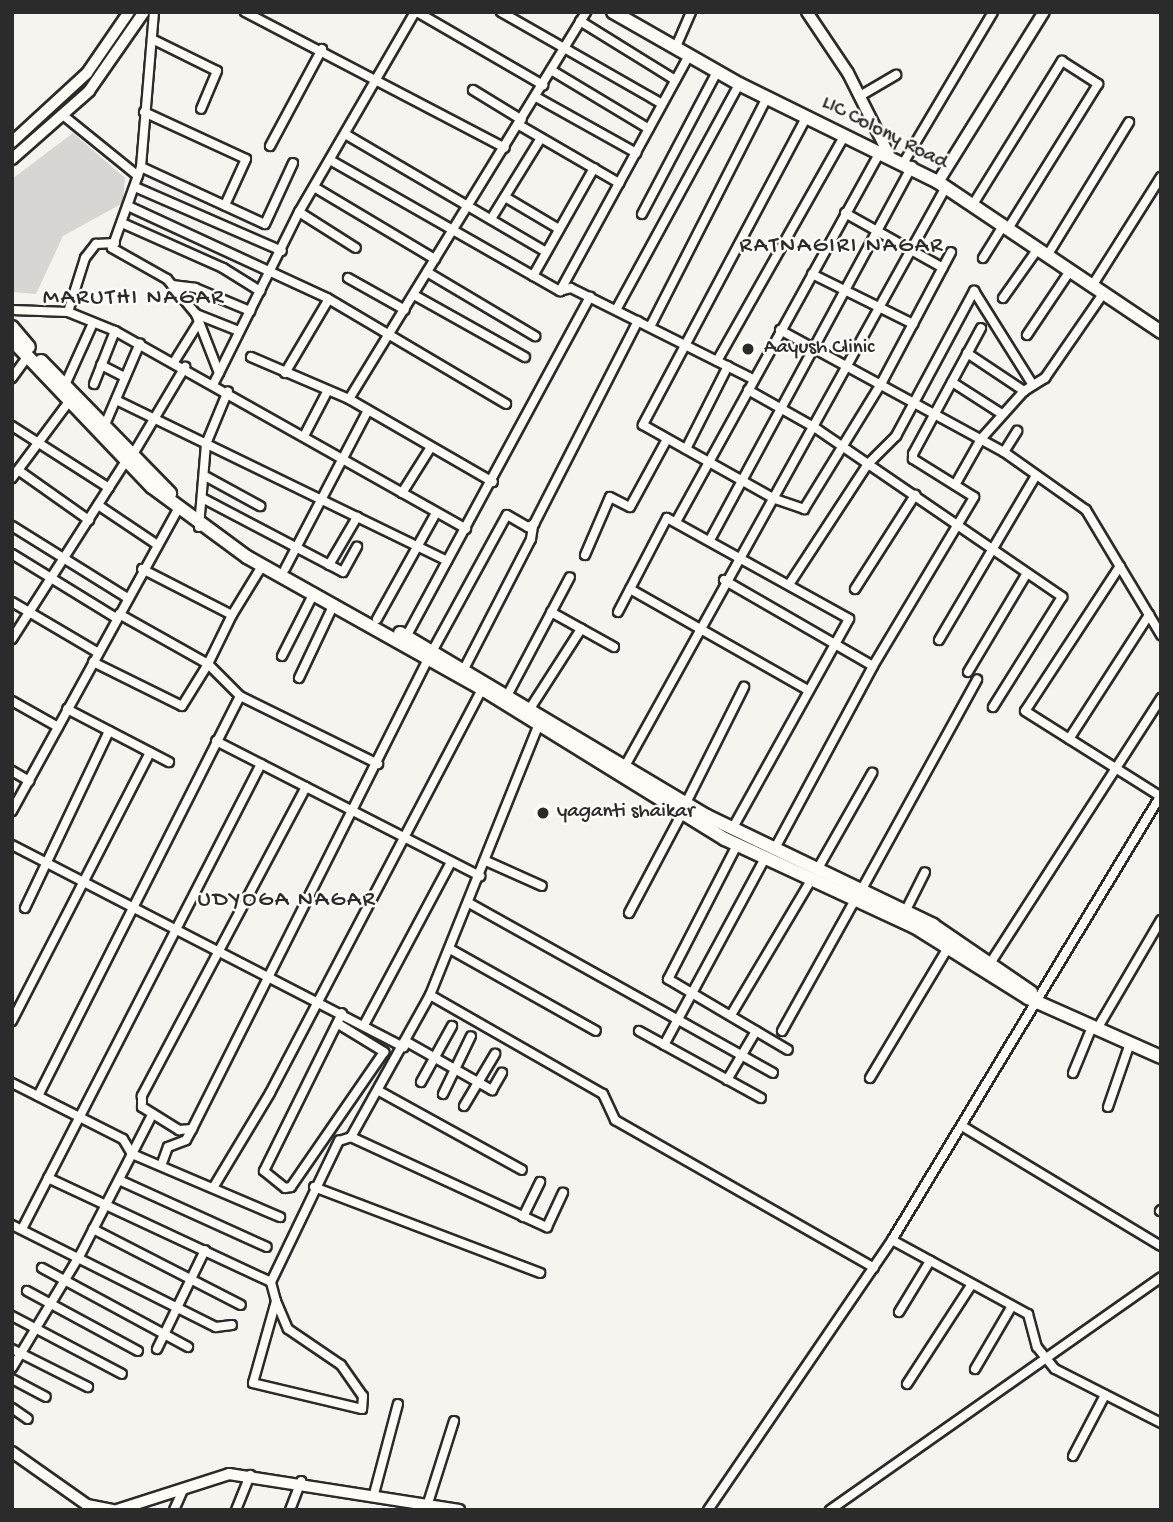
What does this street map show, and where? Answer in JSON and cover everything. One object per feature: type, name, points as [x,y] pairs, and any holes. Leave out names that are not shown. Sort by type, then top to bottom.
[{"type":"main road","name":"LIC Colony Road","points":[[617,13],[688,57],[739,84],[908,164],[942,184],[1004,229],[1161,332]]},
{"type":"main road","points":[[12,327],[177,511],[407,636],[430,655],[464,668],[508,694],[531,708],[541,720],[737,845],[769,854]]},
{"type":"main road","points":[[12,340],[68,403],[129,459],[201,524],[262,566],[430,655],[482,689],[625,766],[683,809],[732,829],[769,854],[814,875],[906,910],[991,962],[1036,999]]},
{"type":"main road","points":[[859,894],[1036,999],[1095,1028],[1159,1053]]},
{"type":"street","points":[[12,142],[87,73],[129,12]]},
{"type":"street","points":[[12,159],[64,116],[106,71],[144,12]]},
{"type":"street","points":[[154,12],[140,172],[112,248],[172,285],[198,318],[219,373]]},
{"type":"street","points":[[245,12],[379,77],[505,148]]},
{"type":"street","points":[[214,383],[282,251],[299,212],[416,12],[543,85]]},
{"type":"street","points":[[501,12],[662,104]]},
{"type":"street","points":[[349,399],[536,97],[562,47],[586,12]]},
{"type":"street","points":[[675,49],[691,12]]},
{"type":"street","points":[[677,520],[845,213],[884,153],[860,96],[807,12]]},
{"type":"street","points":[[711,538],[877,231],[908,164],[993,12]]},
{"type":"street","points":[[625,766],[724,580],[775,499],[911,250],[942,184],[1044,12]]},
{"type":"street","points":[[580,20],[675,80]]},
{"type":"street","points":[[152,39],[217,71],[201,108]]},
{"type":"street","points":[[270,146],[322,49]]},
{"type":"street","points":[[560,290],[688,57]]},
{"type":"street","points":[[972,206],[1062,61],[1098,83],[983,258]]},
{"type":"street","points":[[551,70],[649,129]]},
{"type":"street","points":[[642,214],[716,72]]},
{"type":"street","points":[[860,96],[896,75]]},
{"type":"street","points":[[616,310],[739,84]]},
{"type":"street","points":[[473,90],[541,138],[619,183]]},
{"type":"street","points":[[536,97],[635,153]]},
{"type":"street","points":[[650,327],[767,97]]},
{"type":"street","points":[[144,112],[246,159],[225,205]]},
{"type":"street","points":[[64,116],[140,172],[265,223],[293,163]]},
{"type":"street","points":[[807,116],[643,425],[775,499],[804,509],[844,448],[882,382],[951,252]]},
{"type":"street","points":[[1003,298],[1042,253],[1129,122]]},
{"type":"street","points":[[345,134],[546,252]]},
{"type":"street","points":[[718,361],[845,134]]},
{"type":"street","points":[[491,219],[541,138]]},
{"type":"street","points":[[330,160],[453,232],[560,290],[571,288],[753,379]]},
{"type":"street","points":[[533,276],[594,168]]},
{"type":"street","points":[[955,485],[981,439],[1002,414],[1024,391],[1045,378],[1161,177]]},
{"type":"street","points":[[135,187],[282,251]]},
{"type":"street","points":[[314,187],[435,259]]},
{"type":"street","points":[[505,197],[559,229]]},
{"type":"street","points":[[128,206],[272,271],[506,404]]},
{"type":"street","points":[[299,212],[356,248]]},
{"type":"street","points":[[845,213],[943,268]]},
{"type":"street","points":[[122,223],[223,268],[260,291]]},
{"type":"street","points":[[68,312],[85,258],[96,244],[115,243]]},
{"type":"street","points":[[1027,335],[1070,271]]},
{"type":"street","points":[[427,272],[535,336]]},
{"type":"street","points":[[811,274],[913,324]]},
{"type":"street","points":[[348,278],[405,310]]},
{"type":"street","points":[[172,285],[195,288],[250,311]]},
{"type":"street","points":[[790,583],[868,464],[890,445],[974,291],[1033,385]]},
{"type":"street","points":[[414,295],[525,357]]},
{"type":"street","points":[[407,636],[493,482],[590,297]]},
{"type":"street","points":[[285,373],[327,302]]},
{"type":"street","points":[[12,310],[68,312],[140,343],[466,529]]},
{"type":"street","points":[[198,318],[239,331]]},
{"type":"street","points":[[174,362],[198,318]]},
{"type":"street","points":[[464,668],[638,321]]},
{"type":"street","points":[[65,385],[93,323]]},
{"type":"street","points":[[664,1045],[873,666],[974,497],[913,459],[981,328]]},
{"type":"street","points":[[780,330],[936,412],[1004,452],[1086,510],[1161,635]]},
{"type":"street","points":[[94,384],[115,331]]},
{"type":"street","points":[[104,427],[140,343]]},
{"type":"street","points":[[967,353],[1024,391]]},
{"type":"street","points":[[12,378],[27,357]]},
{"type":"street","points":[[251,357],[327,392],[349,399],[493,482]]},
{"type":"street","points":[[101,365],[125,377]]},
{"type":"street","points":[[686,449],[728,366]]},
{"type":"street","points":[[12,639],[155,419],[185,367]]},
{"type":"street","points":[[952,382],[1002,414]]},
{"type":"street","points":[[748,390],[814,428],[1062,597],[993,707]]},
{"type":"street","points":[[201,524],[206,443],[228,391]]},
{"type":"street","points":[[304,436],[327,392]]},
{"type":"street","points":[[116,400],[447,561]]},
{"type":"street","points":[[12,478],[68,403]]},
{"type":"street","points":[[285,569],[368,410]]},
{"type":"street","points":[[12,426],[109,488]]},
{"type":"street","points":[[1004,452],[1017,431]]},
{"type":"street","points":[[585,555],[610,497],[630,507],[667,439]]},
{"type":"street","points":[[402,493],[431,447]]},
{"type":"street","points":[[18,470],[89,520]]},
{"type":"street","points":[[939,640],[1036,475]]},
{"type":"street","points":[[205,477],[260,506]]},
{"type":"street","points":[[855,589],[915,495]]},
{"type":"street","points":[[204,499],[329,565],[346,570],[356,547]]},
{"type":"street","points":[[98,505],[156,544]]},
{"type":"street","points":[[12,811],[126,597],[177,511]]},
{"type":"street","points":[[377,619],[436,513]]},
{"type":"street","points":[[161,1166],[168,1147],[186,1140],[192,1129],[268,975],[354,813],[430,655],[507,515],[533,526]]},
{"type":"street","points":[[329,565],[357,517]]},
{"type":"street","points":[[618,611],[667,519],[677,520],[711,538],[849,619],[732,829]]},
{"type":"street","points":[[12,526],[126,597]]},
{"type":"street","points":[[12,554],[51,579],[208,664],[240,696],[378,764]]},
{"type":"street","points":[[93,662],[182,706],[262,566]]},
{"type":"street","points":[[708,1510],[892,1240],[1160,796],[1025,712],[1120,566]]},
{"type":"street","points":[[142,569],[232,615]]},
{"type":"street","points":[[968,672],[1027,573]]},
{"type":"street","points":[[508,694],[570,577]]},
{"type":"street","points":[[724,580],[873,666]]},
{"type":"street","points":[[630,589],[808,690]]},
{"type":"street","points":[[282,656],[314,593]]},
{"type":"street","points":[[12,602],[97,652]]},
{"type":"street","points":[[299,678],[334,604]]},
{"type":"street","points":[[551,612],[614,647]]},
{"type":"street","points":[[1069,739],[1150,615]]},
{"type":"street","points":[[531,708],[581,629]]},
{"type":"street","points":[[782,1031],[977,680]]},
{"type":"street","points":[[629,913],[744,688]]},
{"type":"street","points":[[213,1188],[222,1169],[233,1162],[482,689]]},
{"type":"street","points":[[38,1096],[240,696]]},
{"type":"street","points":[[991,962],[1112,766],[1161,698]]},
{"type":"street","points":[[12,701],[58,727]]},
{"type":"street","points":[[67,709],[169,762]]},
{"type":"street","points":[[276,1301],[253,1383],[362,1409],[363,1396],[341,1365],[288,1329],[271,1282],[314,1187],[339,1141],[351,1137],[405,1045],[430,995],[541,720]]},
{"type":"street","points":[[25,908],[109,732]]},
{"type":"street","points":[[216,741],[480,876]]},
{"type":"street","points":[[14,1015],[150,752]]},
{"type":"street","points":[[22,1229],[77,1117],[261,764]]},
{"type":"street","points":[[12,771],[29,781]]},
{"type":"street","points":[[731,1015],[872,773]]},
{"type":"street","points":[[192,1129],[179,1130],[152,1115],[142,1107],[142,1096],[306,787]]},
{"type":"street","points":[[12,845],[364,1025],[434,1056],[492,1090],[502,1073]]},
{"type":"street","points":[[737,845],[668,979],[788,1050]]},
{"type":"street","points":[[486,861],[542,886]]},
{"type":"street","points":[[364,1025],[451,862]]},
{"type":"street","points":[[906,910],[925,872]]},
{"type":"street","points":[[469,903],[773,1073]]},
{"type":"street","points":[[1073,1073],[1095,1028],[1161,920]]},
{"type":"street","points":[[870,1078],[949,946]]},
{"type":"street","points":[[450,949],[596,1031]]},
{"type":"street","points":[[430,995],[603,1094],[615,1120],[873,1268]]},
{"type":"street","points":[[340,1025],[384,1052],[291,1188],[285,1188],[264,1171],[340,1025],[342,1013]]},
{"type":"street","points":[[421,1082],[452,1026]]},
{"type":"street","points":[[639,1031],[761,1098]]},
{"type":"street","points":[[727,1080],[756,1031]]},
{"type":"street","points":[[443,1094],[471,1036]]},
{"type":"street","points":[[1108,1107],[1130,1043]]},
{"type":"street","points":[[464,1106],[495,1054]]},
{"type":"street","points":[[12,1083],[123,1139],[132,1154],[280,1217]]},
{"type":"street","points":[[379,1091],[522,1170]]},
{"type":"street","points":[[12,1368],[17,1351],[35,1328],[80,1255],[152,1115]]},
{"type":"street","points":[[962,1126],[1161,1246]]},
{"type":"street","points":[[351,1137],[547,1227],[563,1193]]},
{"type":"street","points":[[48,1178],[271,1282]]},
{"type":"street","points":[[119,1180],[267,1247]]},
{"type":"street","points":[[523,1217],[540,1182]]},
{"type":"street","points":[[314,1187],[540,1273]]},
{"type":"street","points":[[12,1225],[80,1255],[216,1327],[232,1325]]},
{"type":"street","points":[[93,1229],[242,1305]]},
{"type":"street","points":[[892,1240],[1028,1314],[1037,1347],[1045,1359],[1105,1395],[1161,1423]]},
{"type":"street","points":[[157,1349],[205,1250]]},
{"type":"street","points":[[899,1311],[930,1261]]},
{"type":"street","points":[[42,1268],[188,1347]]},
{"type":"street","points":[[831,1510],[1161,1277]]},
{"type":"street","points":[[907,1384],[972,1284]]},
{"type":"street","points":[[27,1291],[138,1350]]},
{"type":"street","points":[[975,1369],[1012,1306]]},
{"type":"street","points":[[12,1316],[122,1374]]},
{"type":"street","points":[[17,1351],[88,1387]]},
{"type":"street","points":[[12,1379],[46,1396]]},
{"type":"street","points":[[1073,1456],[1105,1395]]},
{"type":"street","points":[[374,1494],[398,1404]]},
{"type":"street","points":[[12,1408],[28,1419]]},
{"type":"street","points":[[428,1503],[454,1421]]},
{"type":"street","points":[[12,1452],[87,1505],[115,1510],[185,1485],[250,1475],[374,1494],[412,1505],[428,1503],[459,1510]]},
{"type":"street","points":[[236,1510],[250,1475]]},
{"type":"street","points":[[290,1510],[301,1481]]},
{"type":"street","points":[[174,1510],[185,1485]]},
{"type":"shaded area","points":[[73,133],[125,178],[123,203],[63,236],[36,294],[12,292],[12,179]]},
{"type":"place","name":"Aayush Clinic","points":[[748,349]]},
{"type":"place","name":"yaganti shaikar","points":[[543,813]]},
{"type":"district","name":"RATNAGIRI NAGAR","points":[[842,247]]},
{"type":"district","name":"MARUTHI NAGAR","points":[[134,299]]},
{"type":"district","name":"UDYOGA NAGAR","points":[[287,901]]}]
